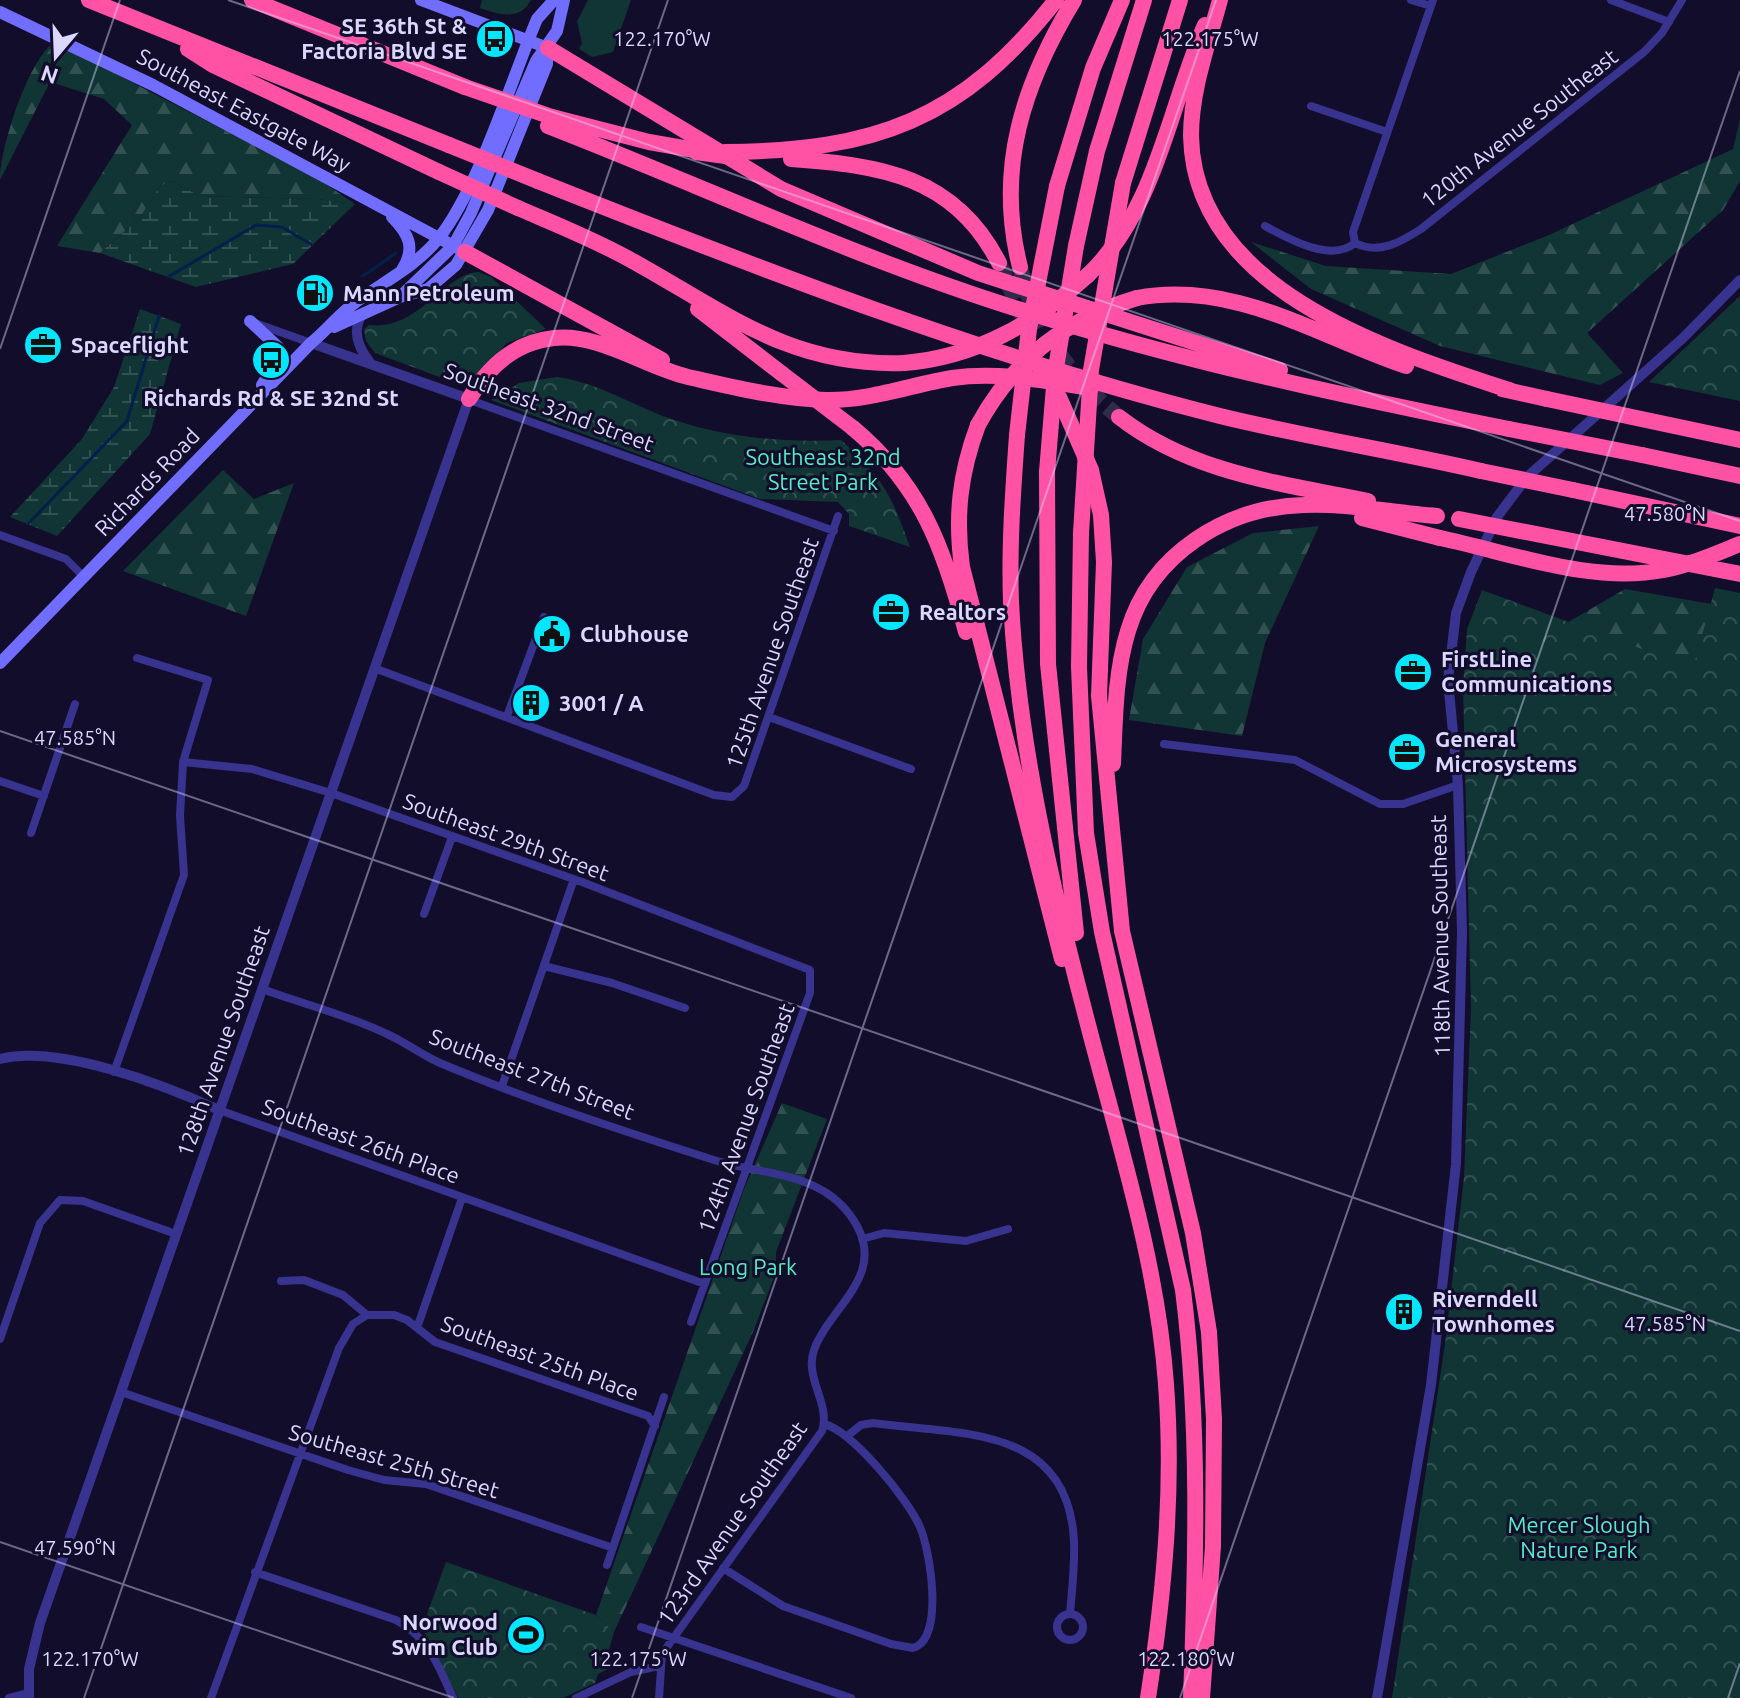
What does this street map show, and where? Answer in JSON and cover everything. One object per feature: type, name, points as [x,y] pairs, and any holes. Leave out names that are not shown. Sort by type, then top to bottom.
[{"type":"highway","points":[[89,0],[805,287],[1018,358],[1260,425],[1740,526]]},
{"type":"highway","points":[[252,0],[900,267],[1021,310],[1234,371],[1448,417],[1740,473]]},
{"type":"highway","points":[[740,155],[836,145],[885,133],[934,111],[994,71],[1056,0]]},
{"type":"highway","points":[[1020,267],[1010,221],[1009,186],[1017,124],[1035,70],[1074,0]]},
{"type":"highway","points":[[1122,0],[1093,68],[1057,186],[1024,357],[1010,526],[1014,642],[1036,792],[1085,1014],[1101,1068],[1151,1281],[1166,1383],[1167,1564],[1148,1698]]},
{"type":"highway","points":[[1085,1014],[1057,775],[1048,664],[1047,472],[1055,374],[1076,246],[1097,151],[1144,0]]},
{"type":"highway","points":[[1180,0],[1123,183],[1091,370],[1081,533],[1079,667],[1086,833],[1102,932],[1183,1290],[1190,1345],[1195,1495],[1191,1698]]},
{"type":"highway","points":[[156,28],[213,65],[585,238],[784,345],[850,361],[904,363],[946,358],[1011,332],[1053,306],[1088,275],[1117,240],[1146,187],[1189,61],[1218,0]]},
{"type":"highway","points":[[1218,0],[1196,93],[1191,137],[1200,190],[1216,226],[1231,247],[1263,278],[1350,329],[1416,358],[1512,391]]},
{"type":"highway","points":[[548,48],[781,189],[947,260],[1262,366],[1448,417]]},
{"type":"highway","points":[[550,122],[696,152],[857,164],[909,178],[933,191],[965,216],[982,235],[999,263]]},
{"type":"highway","points":[[585,238],[693,306],[853,428],[892,464],[910,487],[939,544],[1025,823]]},
{"type":"highway","points":[[459,249],[670,364],[719,384]]},
{"type":"highway","points":[[1101,1068],[1061,954],[1025,823],[967,592],[957,528],[964,465],[978,425],[1015,370],[1056,333],[1087,315],[1137,298],[1190,295],[1238,300],[1415,369],[1735,438]]},
{"type":"highway","points":[[469,399],[503,357],[537,341],[556,338],[601,345],[681,375],[719,384],[827,400],[955,378],[989,376],[1027,378],[1162,400]]},
{"type":"highway","points":[[1059,397],[1091,470],[1101,515],[1104,562],[1099,696],[1122,931],[1193,1233],[1209,1332],[1214,1419],[1213,1546],[1202,1698]]},
{"type":"highway","points":[[1119,417],[1161,445],[1210,467],[1437,516]]},
{"type":"highway","points":[[1110,833],[1119,676],[1129,628],[1139,603],[1164,567],[1187,544],[1218,525],[1273,507],[1306,504],[1437,516],[1740,574]]},
{"type":"highway","points":[[1273,507],[1345,514],[1558,565],[1619,573],[1674,568],[1740,544]]},
{"type":"highway","points":[[1710,521],[1740,534]]},
{"type":"main road","points":[[421,0],[548,48]]},
{"type":"main road","name":"Richards Road","points":[[0,663],[311,343],[354,303],[412,266],[439,238],[454,216],[473,175],[537,19],[554,0]]},
{"type":"main road","name":"Richards Road","points":[[326,331],[400,297],[428,289],[488,210],[547,64],[548,48],[557,31],[564,0]]},
{"type":"main road","name":"Southeast Eastgate Way","points":[[0,12],[91,53],[459,249]]},
{"type":"main road","points":[[381,206],[406,232],[411,246],[409,258],[396,276]]},
{"type":"main road","points":[[248,406],[276,362],[278,347],[250,321]]},
{"type":"street","points":[[1355,243],[1353,232],[1432,3],[1411,0]]},
{"type":"street","points":[[1611,0],[1669,22]]},
{"type":"street","name":"120th Avenue Southeast","points":[[1265,226],[1328,252],[1346,249],[1355,243],[1375,249],[1392,245],[1421,229],[1644,52],[1669,22],[1682,0]]},
{"type":"street","points":[[1311,106],[1387,132]]},
{"type":"street","name":"118th Avenue Southeast","points":[[1377,1698],[1433,1371],[1456,1164],[1462,1031],[1458,785],[1448,680],[1452,631],[1467,582],[1497,517],[1540,464],[1683,338],[1740,280]]},
{"type":"street","points":[[362,315],[357,334],[361,351],[370,363]]},
{"type":"street","name":"Southeast 32nd Street","points":[[250,321],[834,531]]},
{"type":"street","name":"128th Avenue Southeast","points":[[29,1696],[36,1636],[469,399]]},
{"type":"street","name":"125th Avenue Southeast","points":[[507,716],[574,745],[714,795],[732,797],[744,786],[838,516]]},
{"type":"street","points":[[0,535],[66,559],[83,576]]},
{"type":"street","points":[[374,668],[507,716],[544,617]]},
{"type":"street","points":[[114,1072],[184,875],[180,808],[183,762],[208,680],[137,658]]},
{"type":"street","points":[[31,833],[75,704]]},
{"type":"street","points":[[769,717],[911,769]]},
{"type":"street","points":[[1164,744],[1295,760],[1380,804],[1403,804],[1458,785]]},
{"type":"street","name":"Southeast 29th Street","points":[[183,762],[253,769],[331,793],[574,879],[810,970]]},
{"type":"street","points":[[0,781],[44,796]]},
{"type":"street","points":[[424,914],[452,837]]},
{"type":"street","points":[[502,1086],[574,879]]},
{"type":"street","points":[[544,966],[612,983],[685,1008]]},
{"type":"street","name":"124th Avenue Southeast","points":[[691,1322],[810,993],[810,970]]},
{"type":"street","name":"Southeast 27th Street","points":[[262,989],[387,1034],[437,1062],[746,1169]]},
{"type":"street","name":"Southeast 26th Place","points":[[0,1059],[16,1055],[53,1056],[114,1072],[705,1284]]},
{"type":"street","points":[[746,1169],[785,1174],[811,1183],[849,1214],[862,1239],[884,1233],[966,1241],[1008,1229]]},
{"type":"street","points":[[418,1325],[462,1198]]},
{"type":"street","points":[[0,1339],[40,1223],[55,1203],[72,1199],[176,1234]]},
{"type":"street","name":"123rd Avenue Southeast","points":[[659,1698],[659,1666],[672,1638],[819,1436],[824,1424],[811,1362],[822,1333],[857,1285],[864,1261],[862,1239]]},
{"type":"street","name":"Southeast 25th Place","points":[[281,1281],[304,1280],[343,1295],[367,1315],[394,1315],[418,1325],[424,1335],[435,1342],[648,1416],[655,1426]]},
{"type":"street","points":[[211,1698],[345,1334],[367,1315]]},
{"type":"street","name":"Southeast 25th Street","points":[[121,1392],[300,1454],[384,1480],[426,1484],[613,1548]]},
{"type":"street","points":[[607,1565],[664,1397]]},
{"type":"street","points":[[847,1436],[861,1425],[873,1423],[975,1435],[1012,1443],[1049,1467],[1072,1520],[1074,1560],[1070,1614]]},
{"type":"street","points":[[723,1568],[763,1597],[783,1606],[891,1644],[921,1645],[932,1622],[926,1549],[920,1526],[847,1436],[824,1424]]},
{"type":"street","points":[[255,1572],[396,1620],[417,1632],[428,1646],[453,1698]]},
{"type":"street","points":[[641,1627],[851,1698]]},
{"type":"street","points":[[576,1698],[631,1672],[659,1666]]},
{"type":"street","points":[[9,1698],[29,1696]]},
{"type":"green space","points":[[482,0],[531,0],[521,11],[508,14],[480,8]]},
{"type":"green space","points":[[588,0],[631,0],[613,52],[592,57],[579,49],[582,43],[577,21]]},
{"type":"green space","points":[[52,44],[317,178],[355,204],[318,199],[199,196],[173,181],[160,186],[140,218],[100,253],[57,246],[132,125],[104,99],[50,82],[0,180],[10,128],[25,87],[33,69]]},
{"type":"green space","points":[[1740,119],[1740,181],[1723,210],[1587,333],[1623,373],[1600,385],[1440,346],[1311,289],[1251,242],[1326,266],[1451,274],[1549,235],[1733,149]]},
{"type":"green space","points":[[173,181],[199,196],[318,199],[355,204],[293,264],[196,287],[100,253],[140,218],[160,186]]},
{"type":"green space","points":[[479,272],[491,277],[546,329],[507,343],[472,382],[461,385],[375,353],[366,341],[364,329],[369,325],[402,319],[454,282]]},
{"type":"green space","points":[[1740,296],[1740,401],[1649,382]]},
{"type":"green space","points":[[140,309],[181,324],[150,434],[57,536],[10,517],[82,439],[114,387]]},
{"type":"green space","name":"Southeast 32nd Street Park","points":[[557,377],[597,388],[660,415],[704,429],[772,439],[841,440],[867,465],[884,488],[910,547],[849,526],[849,514],[838,502],[760,499],[491,400],[519,383]]},
{"type":"green space","points":[[223,470],[254,499],[294,483],[246,616],[123,571]]},
{"type":"green space","points":[[1319,526],[1265,643],[1242,736],[1129,720],[1143,639],[1187,567],[1253,533]]},
{"type":"green space","name":"Mercer Slough Nature Park","points":[[1715,588],[1740,593],[1740,1698],[1392,1698],[1445,1344],[1464,1177],[1471,1008],[1463,687],[1467,629],[1482,590],[1693,668]]},
{"type":"green space","points":[[1625,589],[1740,609],[1740,688],[1668,685],[1558,628]]},
{"type":"green space","name":"Long Park","points":[[782,1103],[827,1119],[776,1252],[776,1272],[753,1332],[614,1632],[596,1615],[744,1189]]},
{"type":"green space","points":[[446,1562],[596,1615],[614,1632],[608,1654],[612,1667],[598,1674],[595,1683],[563,1698],[458,1698],[422,1628]]},
{"type":"water","name":"Norwood Swim Club","points":[[528,1616],[541,1621],[528,1650],[518,1647],[518,1633],[525,1632]]},
{"type":"waterway","points":[[168,277],[256,225],[282,227],[312,245]]},
{"type":"waterway","points":[[363,276],[396,253]]},
{"type":"waterway","points":[[28,524],[127,421],[159,316]]},
{"type":"tunnel","points":[[999,263],[1024,319]]},
{"type":"tunnel","points":[[1020,267],[1035,311],[1057,350],[1085,386],[1119,417]]},
{"type":"place","name":"SE 36th St & Factoria Blvd SE","points":[[495,39]]},
{"type":"place","name":"Mann Petroleum","points":[[315,293]]},
{"type":"place","name":"Spaceflight","points":[[43,345]]},
{"type":"place","name":"Richards Rd & SE 32nd St","points":[[271,360]]},
{"type":"place","name":"Realtors","points":[[891,612]]},
{"type":"place","name":"Clubhouse","points":[[552,634]]},
{"type":"place","name":"FirstLine Communications","points":[[1413,672]]},
{"type":"place","name":"3001 / A","points":[[531,703]]},
{"type":"place","name":"General Microsystems","points":[[1407,752]]},
{"type":"place","name":"Riverndell Townhomes","points":[[1404,1312]]},
{"type":"place","name":"Norwood Swim Club","points":[[526,1635]]}]
